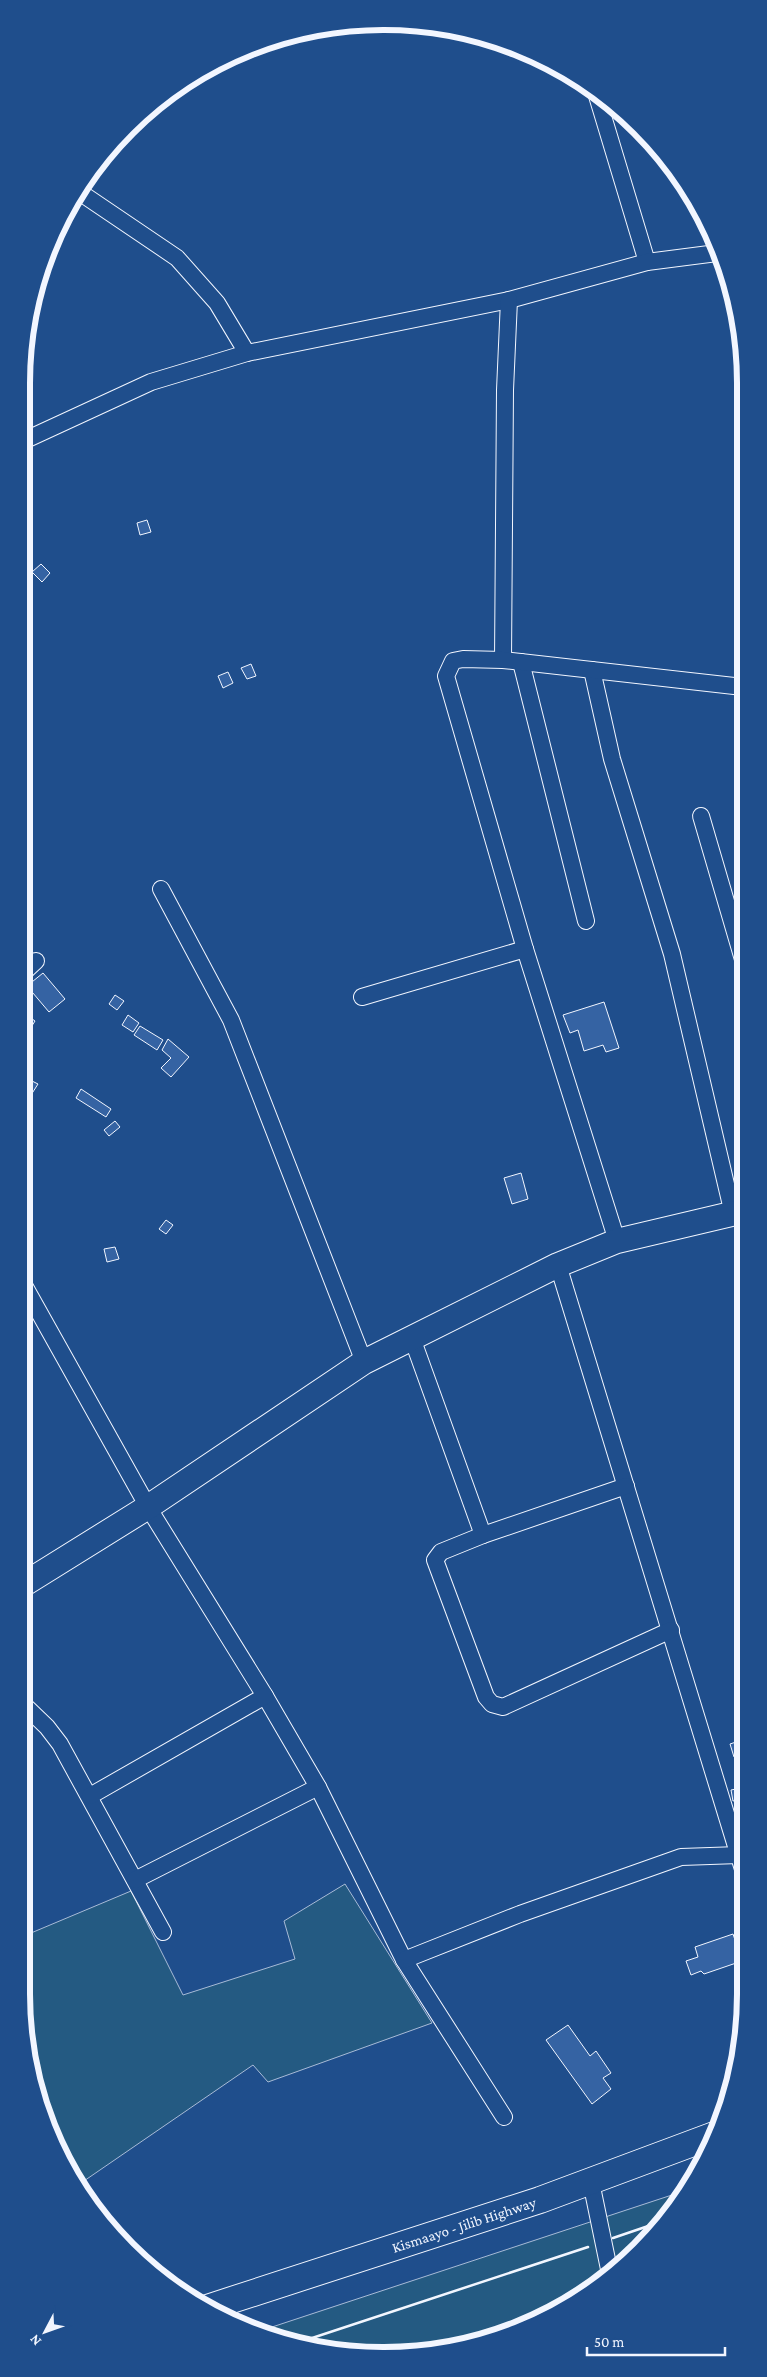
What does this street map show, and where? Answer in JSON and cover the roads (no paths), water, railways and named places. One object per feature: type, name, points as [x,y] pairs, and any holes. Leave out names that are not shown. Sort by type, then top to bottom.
[{"type":"main road","name":"Kismaayo - Jilib Highway","points":[[216,2305],[540,2200],[706,2138]]},
{"type":"street","points":[[599,103],[647,262]]},
{"type":"street","points":[[85,195],[177,258],[217,303],[247,353]]},
{"type":"street","points":[[30,438],[151,382],[247,353],[509,300],[647,262],[712,254]]},
{"type":"street","points":[[503,660],[505,390],[509,300]]},
{"type":"street","points":[[616,1241],[525,949],[446,676],[453,661],[463,659],[503,660],[737,686]]},
{"type":"street","points":[[521,662],[586,921]]},
{"type":"street","points":[[592,670],[612,759],[672,954],[737,1204]]},
{"type":"street","points":[[701,816],[737,939]]},
{"type":"street","points":[[161,889],[231,1020],[364,1362]]},
{"type":"street","points":[[362,997],[525,949]]},
{"type":"street","points":[[30,966],[36,961]]},
{"type":"street","points":[[30,1580],[148,1507],[364,1362],[558,1265],[616,1241],[737,1212]]},
{"type":"street","points":[[558,1265],[737,1848]]},
{"type":"street","points":[[30,1296],[148,1507],[265,1696],[318,1787],[404,1960],[504,2117]]},
{"type":"street","points":[[412,1338],[483,1534]]},
{"type":"street","points":[[626,1486],[483,1534],[441,1552],[435,1560],[486,1697],[492,1704],[503,1707],[671,1630]]},
{"type":"street","points":[[90,1796],[265,1696]]},
{"type":"street","points":[[30,1711],[47,1727],[60,1744],[163,1932]]},
{"type":"street","points":[[135,1880],[318,1787]]},
{"type":"street","points":[[404,1960],[529,1911],[681,1857],[737,1855]]},
{"type":"street","points":[[591,2182],[608,2266]]}]
